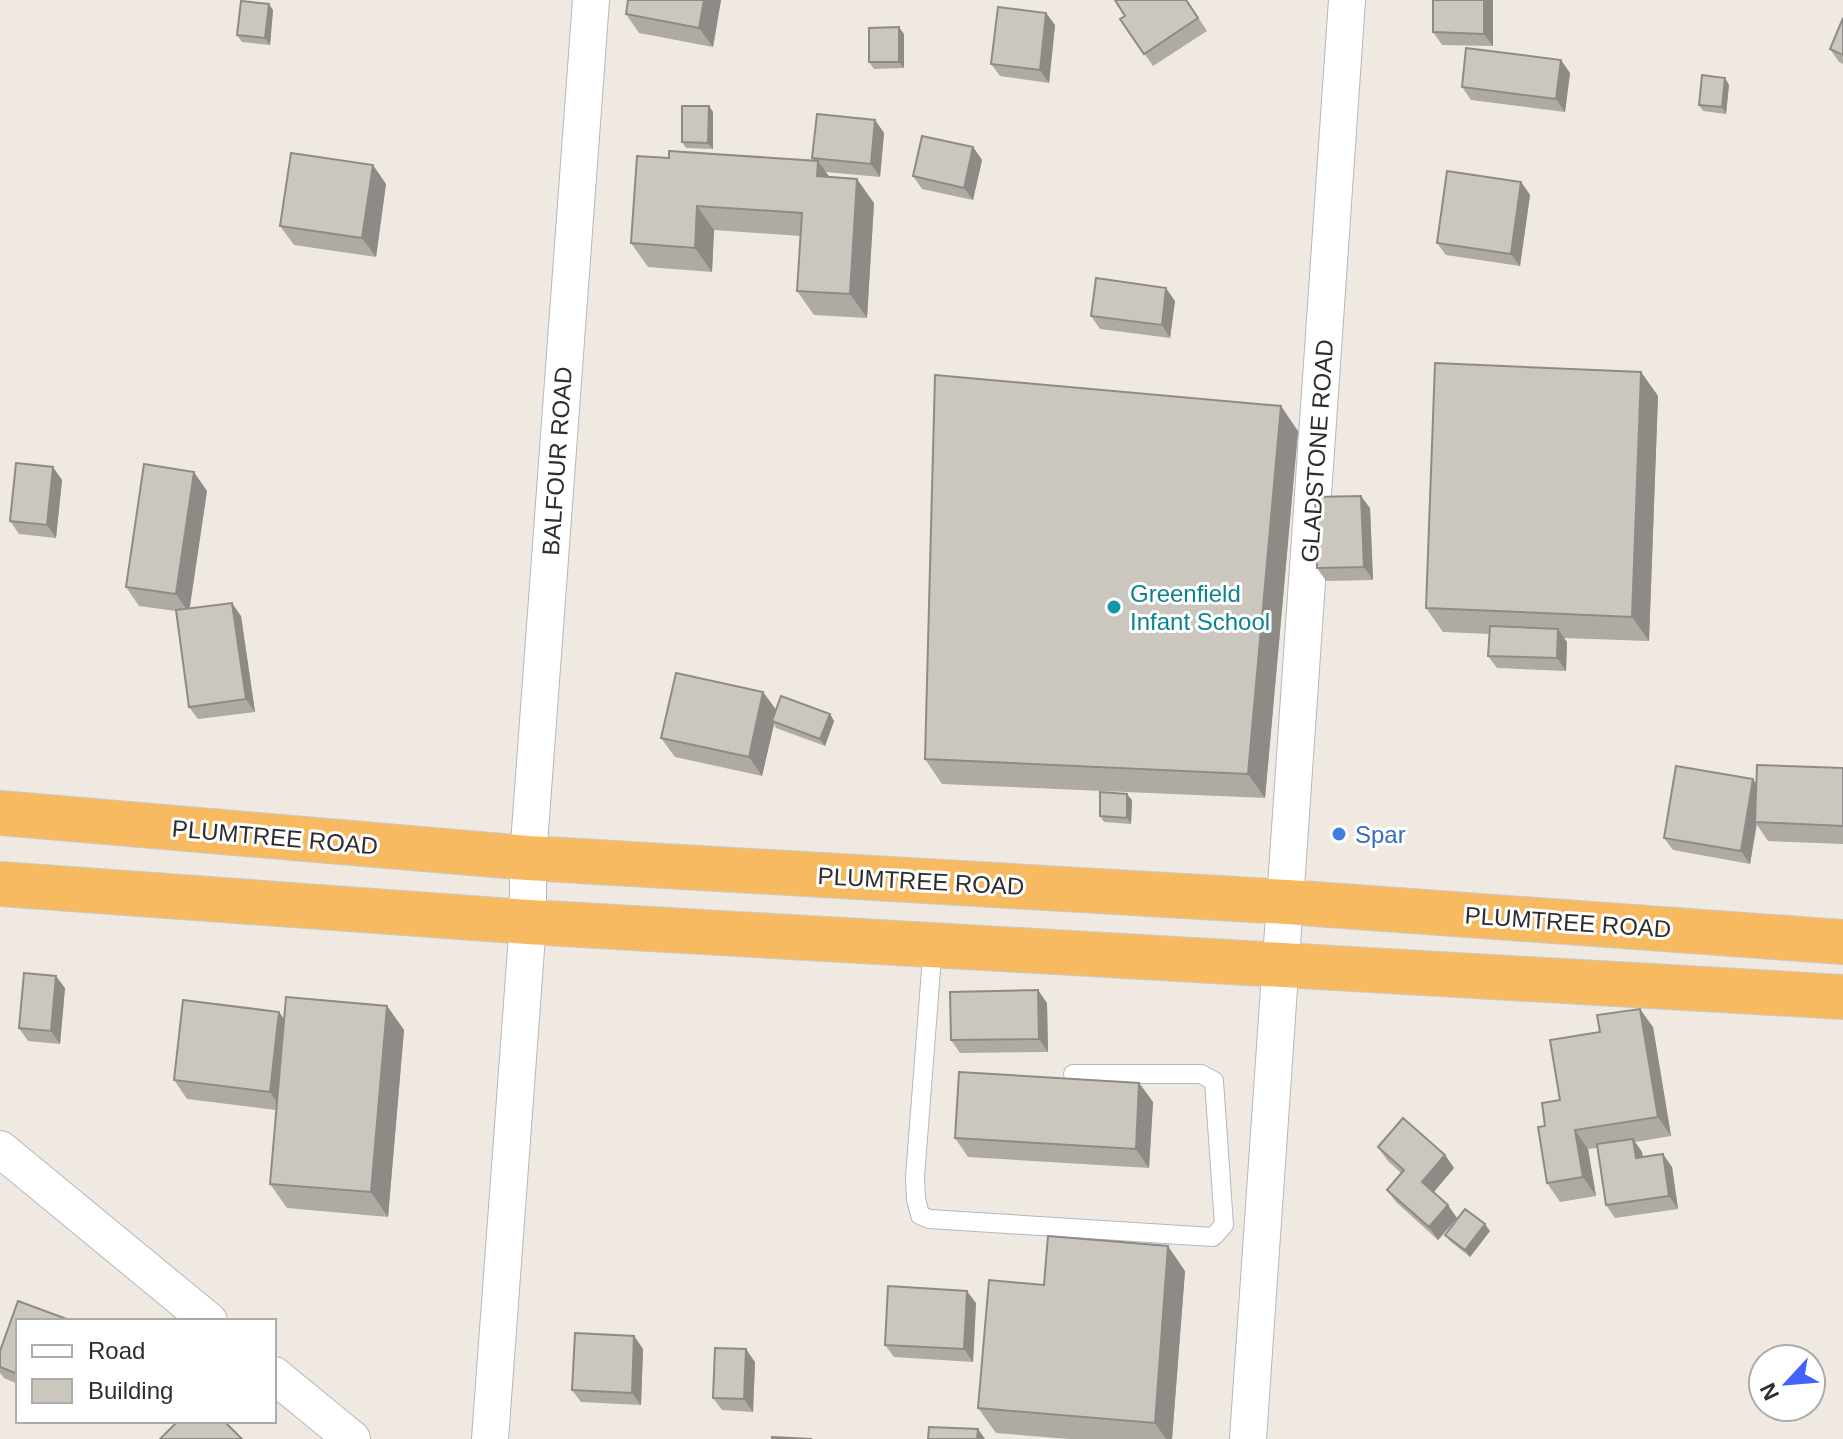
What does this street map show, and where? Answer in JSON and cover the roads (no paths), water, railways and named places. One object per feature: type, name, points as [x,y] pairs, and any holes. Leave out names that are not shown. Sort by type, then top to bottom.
[{"type":"highway","name":"PLUMTREE ROAD","points":[[0,813],[528,858],[1287,902],[1843,942]]},
{"type":"highway","points":[[0,884],[528,922],[1843,997]]},
{"type":"street","name":"BALFOUR ROAD","points":[[490,1439],[528,922],[528,858],[591,0]]},
{"type":"street","name":"GLADSTONE ROAD","points":[[1248,1439],[1347,0]]},
{"type":"street","points":[[0,1149],[207,1319]]},
{"type":"street","points":[[276,1377],[352,1439]]},
{"type":"lane","points":[[933,944],[915,1177],[920,1215],[929,1219],[1213,1237],[1224,1225],[1218,1098],[1214,1081],[1201,1074],[1073,1074]]},
{"type":"place","name":"Greenfield Infant School","points":[[1114,607]]},
{"type":"place","name":"Spar","points":[[1339,834]]}]
